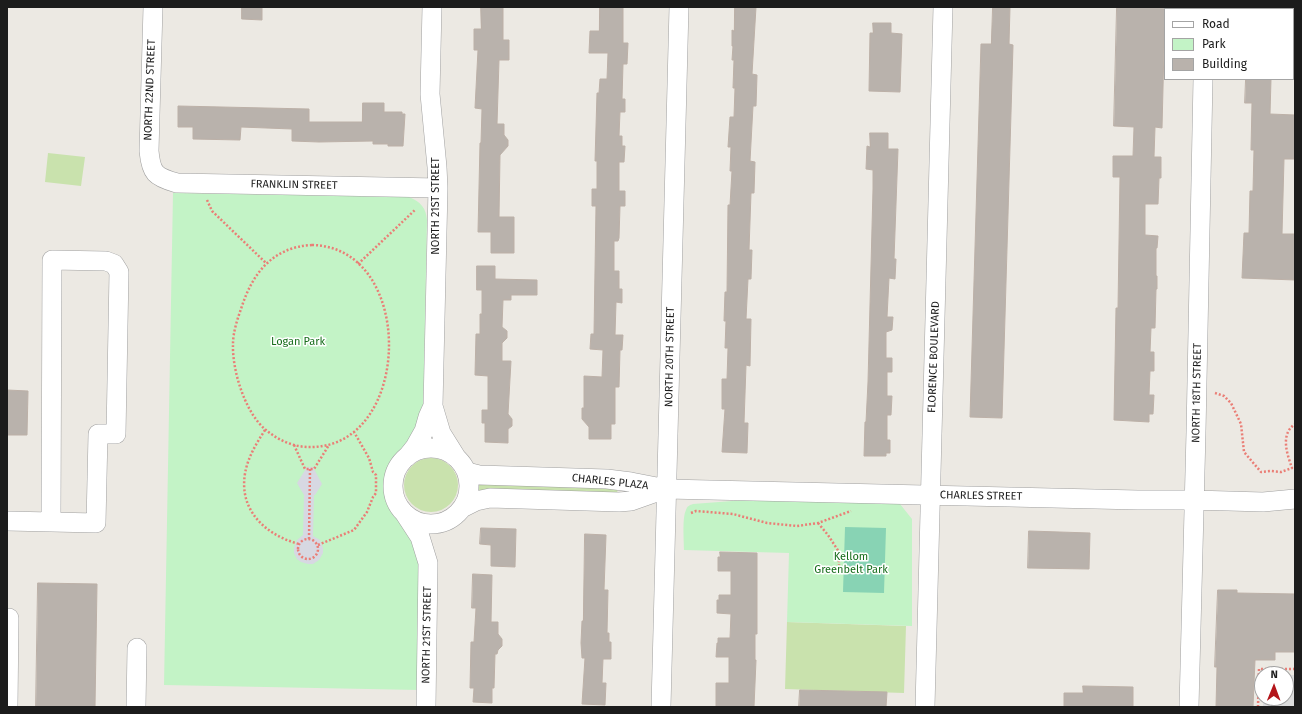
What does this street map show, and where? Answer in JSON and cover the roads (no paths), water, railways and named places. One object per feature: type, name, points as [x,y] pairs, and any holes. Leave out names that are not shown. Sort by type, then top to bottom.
[{"type":"street","name":"NORTH 22ND STREET","points":[[153,7],[148,150],[150,163],[154,172]]},
{"type":"street","name":"NORTH 21ST STREET","points":[[432,7],[430,89],[438,188],[433,406]]},
{"type":"street","name":"NORTH 20TH STREET","points":[[661,707],[679,7]]},
{"type":"street","name":"FLORENCE BOULEVARD","points":[[925,707],[943,7]]},
{"type":"street","name":"NORTH 18TH STREET","points":[[1189,707],[1203,80]]},
{"type":"street","name":"FRANKLIN STREET","points":[[154,172],[164,180],[177,183],[438,188]]},
{"type":"street","points":[[7,521],[51,522],[96,523],[98,434],[116,434],[119,272],[114,264],[106,261],[52,260],[51,522]]},
{"type":"street","points":[[404,514],[416,522],[424,524],[438,524],[456,516],[464,507],[468,496],[470,484],[467,472],[441,433],[433,406]]},
{"type":"street","points":[[428,563],[420,537],[397,503],[393,484],[398,467],[415,447],[424,431],[433,406]]},
{"type":"street","points":[[407,457],[412,453],[432,448],[447,452],[456,457]]},
{"type":"street","name":"CHARLES PLAZA","points":[[467,472],[479,474],[607,479],[667,489]]},
{"type":"street","name":"CHARLES PLAZA","points":[[464,507],[476,501],[490,498],[605,502],[631,501],[667,489]]},
{"type":"street","name":"CHARLES STREET","points":[[667,489],[1138,500],[1264,502],[1295,499]]},
{"type":"street","points":[[428,563],[437,540],[448,520]]},
{"type":"street","name":"NORTH 21ST STREET","points":[[426,707],[428,563]]},
{"type":"street","points":[[8,707],[9,618]]},
{"type":"street","points":[[136,707],[137,648]]},
{"type":"park label","name":"Logan Park","points":[[298,342]]},
{"type":"park label","name":"Kellom Greenbelt Park","points":[[851,563]]}]
